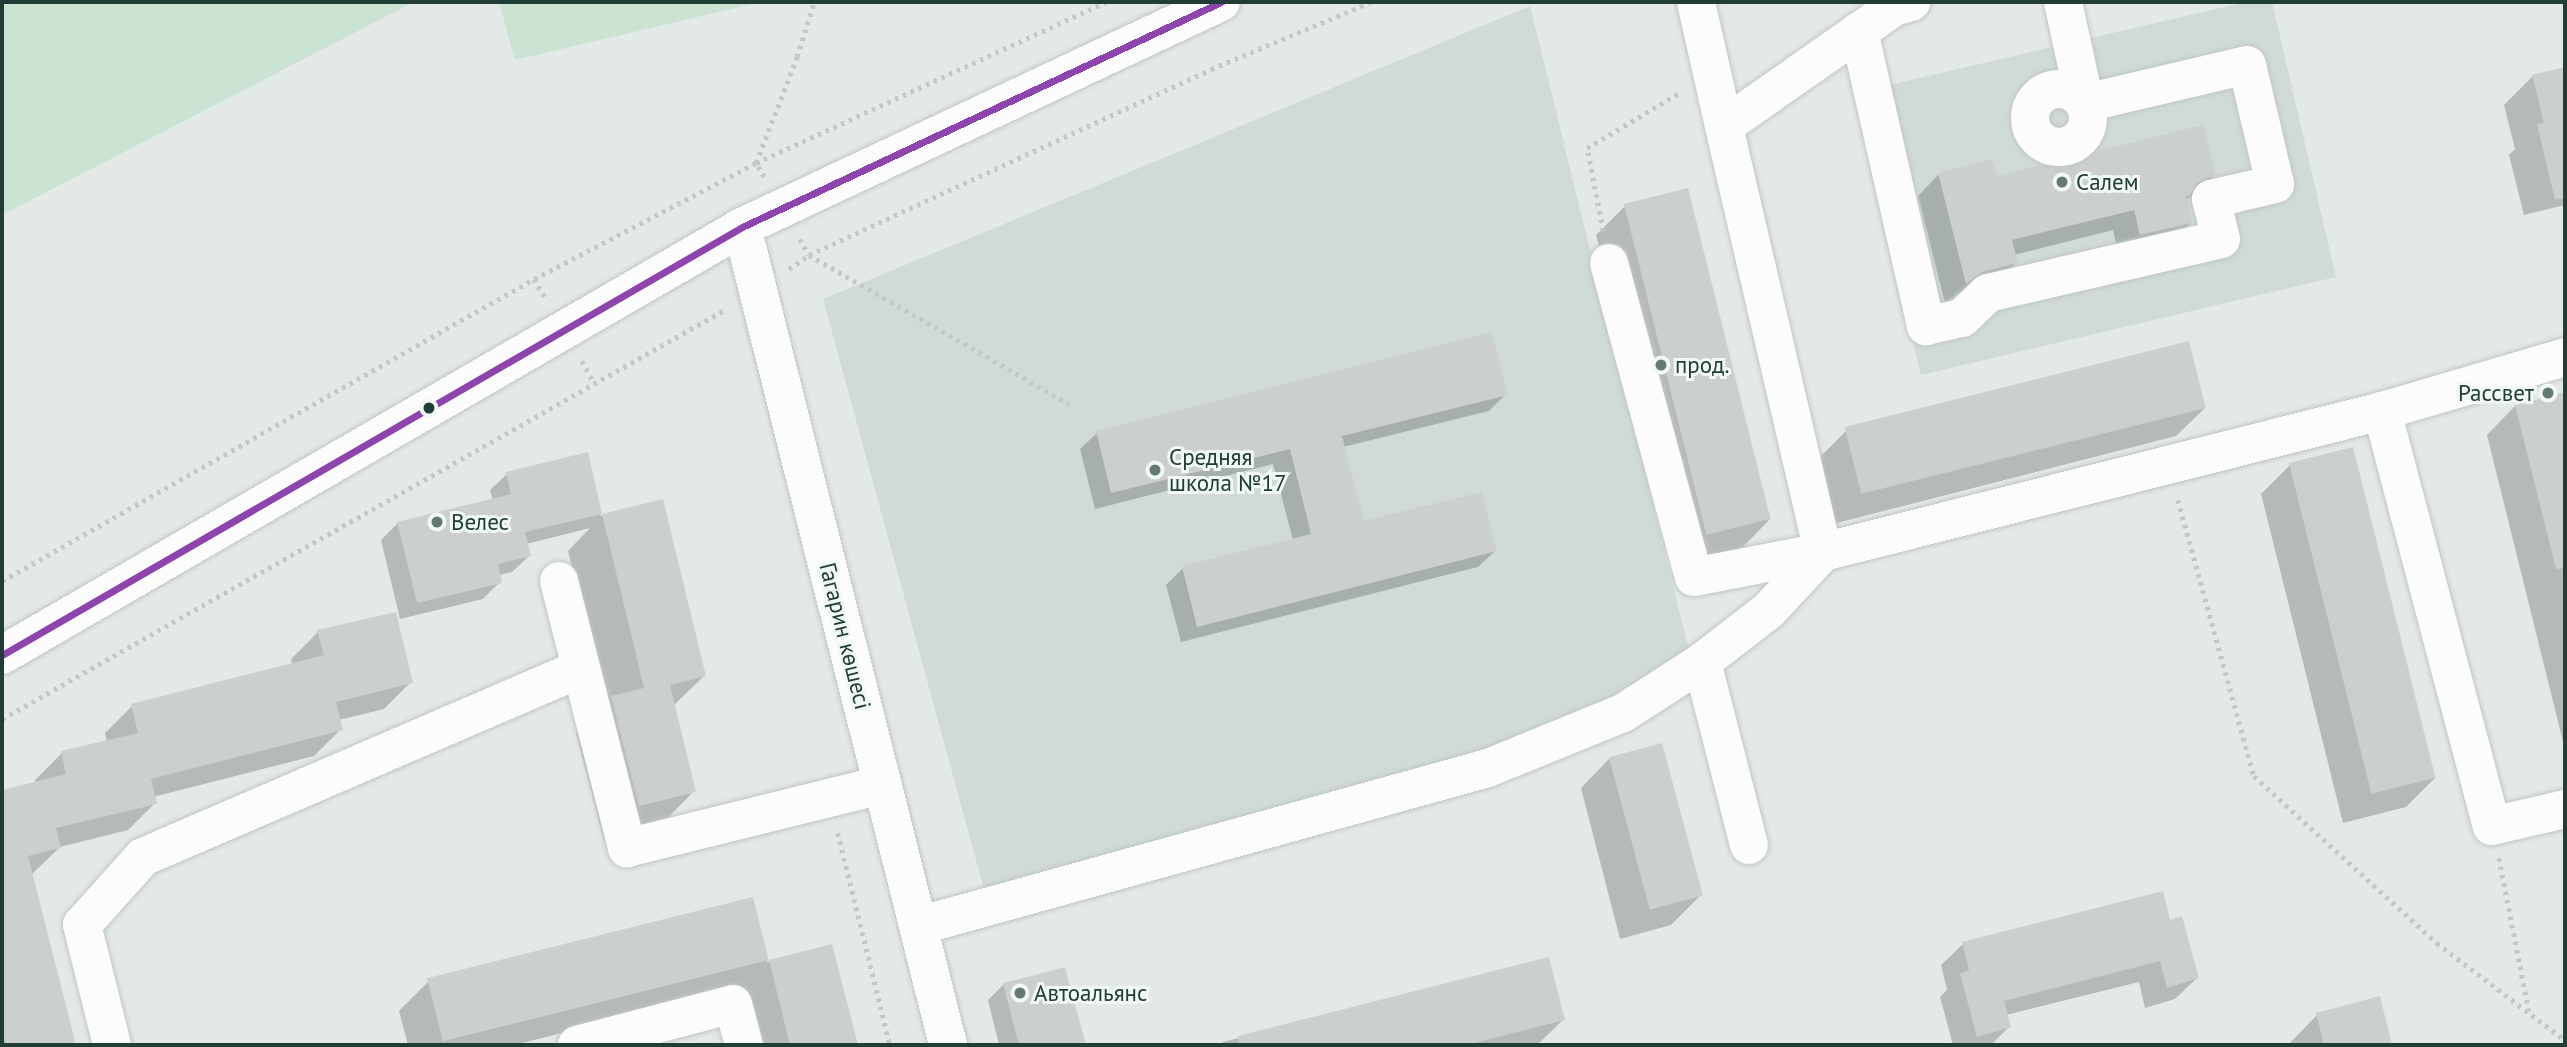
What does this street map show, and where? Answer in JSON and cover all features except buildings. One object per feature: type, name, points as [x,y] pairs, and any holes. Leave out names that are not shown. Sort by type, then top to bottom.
[{"type":"street","points":[[2,655],[741,227],[1221,2]]},
{"type":"street","points":[[1696,2],[1824,552]]},
{"type":"street","points":[[1724,126],[1894,7],[1912,2]]},
{"type":"street","points":[[1859,31],[1926,326],[1962,318],[1988,293],[2221,239],[2211,199],[2275,184],[2247,65],[2085,103],[2063,2]]},
{"type":"street","name":"Гагарин көшесі","points":[[741,227],[948,1045]]},
{"type":"street","points":[[1609,263],[1694,577],[1824,552],[2382,411],[2565,357]]},
{"type":"street","points":[[2382,411],[2492,826],[2565,808]]},
{"type":"street","points":[[918,926],[1488,768],[1623,713],[1702,662],[1769,610],[1824,552]]},
{"type":"street","points":[[559,581],[627,848],[883,785]]},
{"type":"street","points":[[1702,662],[1749,845]]},
{"type":"street","points":[[112,1045],[82,925],[142,857],[580,669]]},
{"type":"street","points":[[577,1045],[733,1004],[744,1045]]},
{"type":"path","points":[[756,163],[797,57],[814,2]]},
{"type":"path","points":[[2,581],[534,279],[756,163],[1106,2]]},
{"type":"path","points":[[2,719],[758,290],[810,255],[1211,69],[1371,2]]},
{"type":"path","points":[[1609,263],[1587,148],[1711,74]]},
{"type":"path","points":[[756,163],[810,255],[1069,404]]},
{"type":"path","points":[[2168,465],[2254,776],[2437,943],[2565,1040]]},
{"type":"path","points":[[830,798],[890,1045]]},
{"type":"path","points":[[2492,826],[2529,1012]]},
{"type":"shaded area","points":[[2246,2],[2272,2],[2336,277],[1921,375],[1855,93]]},
{"type":"shaded area","points":[[1530,6],[1689,651],[1589,718],[985,893],[823,299]]},
{"type":"green space","points":[[2,2],[414,2],[2,215]]},
{"type":"green space","points":[[499,2],[761,2],[515,60]]},
{"type":"transit line","points":[[2,655],[742,227],[1221,2]]},
{"type":"place","name":"Салем","points":[[2062,182]]},
{"type":"place","name":"прод.","points":[[1661,365]]},
{"type":"place","name":"Рассвет","points":[[2548,393]]},
{"type":"place","name":"Средняя школа №17","points":[[1155,470]]},
{"type":"place","name":"Велес","points":[[437,522]]},
{"type":"place","name":"Автоальянс","points":[[1020,993]]}]
